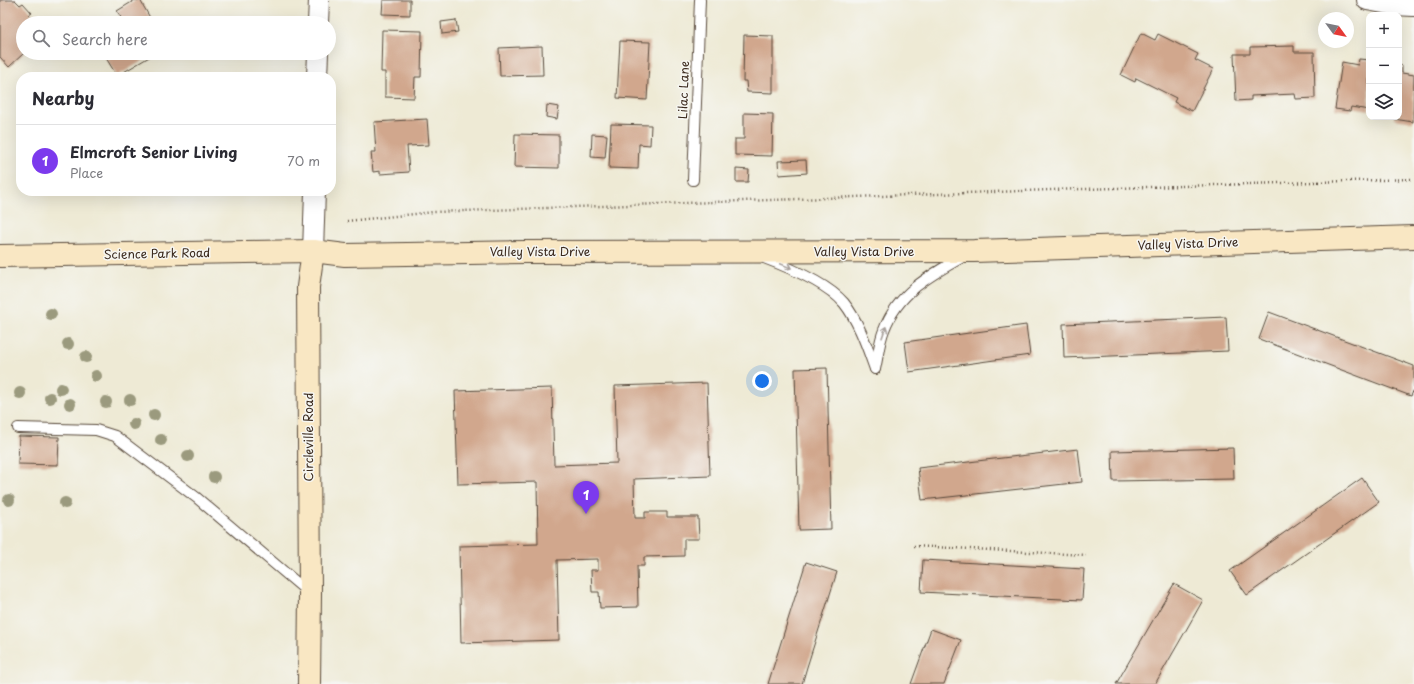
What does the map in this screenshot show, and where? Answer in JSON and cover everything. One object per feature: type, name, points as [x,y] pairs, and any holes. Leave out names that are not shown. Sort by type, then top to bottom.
[{"type":"main road","name":"Valley Vista Drive","points":[[313,251],[345,255],[524,252],[974,251],[1414,236]]},
{"type":"main road","name":"Science Park Road","points":[[0,256],[313,251]]},
{"type":"main road","name":"Circleville Road","points":[[309,684],[310,594],[308,288],[313,251]]},
{"type":"street","points":[[318,16],[319,0]]},
{"type":"street","points":[[1367,0],[1394,5],[1414,6]]},
{"type":"street","points":[[317,72],[318,60]]},
{"type":"street","name":"Circleville Road","points":[[313,251],[315,196]]},
{"type":"lane","name":"Lilac Lane","points":[[694,180],[700,0]]},
{"type":"lane","points":[[750,252],[793,269],[837,296],[844,303],[854,318],[866,342],[875,369],[884,330],[894,311],[907,294],[927,277],[974,251]]},
{"type":"lane","points":[[18,428],[96,430],[115,436],[196,498],[310,594]]},
{"type":"path","points":[[347,221],[434,212],[1050,190],[1414,180]]},
{"type":"path","points":[[914,546],[1086,555]]},
{"type":"building","points":[[0,0],[15,0],[20,5],[23,3],[32,13],[29,15],[30,16],[16,16],[16,60],[9,67],[0,57]]},
{"type":"building","points":[[135,0],[140,0],[149,16],[120,16],[117,11]]},
{"type":"building","points":[[383,0],[410,0],[410,15],[382,14]]},
{"type":"building","points":[[456,20],[458,32],[442,34],[441,22]]},
{"type":"building","points":[[382,30],[422,31],[421,77],[415,77],[414,98],[385,97],[385,72],[381,72]]},
{"type":"building","points":[[1141,33],[1155,40],[1158,34],[1198,54],[1195,60],[1213,69],[1192,111],[1174,102],[1176,98],[1136,78],[1135,82],[1121,75]]},
{"type":"building","points":[[744,35],[773,36],[773,93],[747,92],[746,81],[743,81]]},
{"type":"building","points":[[620,41],[650,42],[647,100],[617,98]]},
{"type":"building","points":[[542,46],[543,75],[500,76],[499,48]]},
{"type":"building","points":[[1294,46],[1294,52],[1314,52],[1315,98],[1296,99],[1295,94],[1251,96],[1251,100],[1236,101],[1234,54],[1250,54],[1250,47]]},
{"type":"building","points":[[1359,59],[1366,60],[1366,110],[1351,107],[1350,111],[1335,109],[1342,62],[1358,65]]},
{"type":"building","points":[[107,60],[144,60],[124,72],[115,72]]},
{"type":"building","points":[[1402,73],[1414,75],[1413,122],[1400,120],[1402,120]]},
{"type":"building","points":[[547,105],[559,107],[557,119],[546,117]]},
{"type":"building","points":[[744,113],[773,114],[772,156],[735,155],[735,139],[744,139]]},
{"type":"building","points":[[427,119],[429,145],[407,146],[409,172],[380,174],[380,171],[373,172],[371,152],[376,152],[374,122]]},
{"type":"building","points":[[611,124],[651,125],[650,145],[639,144],[638,169],[609,168]]},
{"type":"building","points":[[515,134],[559,135],[559,168],[514,167]]},
{"type":"building","points":[[592,134],[607,135],[605,158],[591,157]]},
{"type":"building","points":[[806,160],[807,173],[779,175],[778,161]]},
{"type":"building","points":[[736,169],[749,170],[748,182],[736,182]]},
{"type":"building","points":[[1269,312],[1414,366],[1414,389],[1411,396],[1259,339]]},
{"type":"building","points":[[1226,317],[1228,351],[1064,358],[1063,324]]},
{"type":"building","points":[[1026,325],[1030,355],[909,372],[905,342]]},
{"type":"building","points":[[827,368],[831,529],[799,530],[795,369]]},
{"type":"building","points":[[707,383],[710,476],[634,479],[635,518],[645,518],[645,512],[667,512],[667,517],[698,517],[699,539],[684,539],[684,556],[644,557],[644,566],[637,566],[638,607],[600,608],[599,592],[592,592],[591,570],[598,570],[598,559],[557,560],[559,640],[461,643],[459,546],[538,544],[537,482],[458,484],[455,391],[552,388],[554,465],[617,463],[615,386]]},
{"type":"building","points":[[19,436],[59,437],[58,465],[18,464]]},
{"type":"building","points":[[1233,448],[1234,479],[1113,481],[1112,451]]},
{"type":"building","points":[[1078,449],[1082,482],[922,500],[918,468]]},
{"type":"building","points":[[1362,478],[1379,502],[1247,595],[1230,571]]},
{"type":"building","points":[[923,560],[1084,569],[1082,600],[921,592]]},
{"type":"building","points":[[806,562],[837,572],[802,684],[768,684]]},
{"type":"building","points":[[1174,584],[1203,600],[1155,684],[1116,684]]},
{"type":"building","points":[[931,629],[961,640],[944,684],[911,684]]},
{"type":"place","name":"Elmcroft Senior Living","points":[[586,514]]}]
